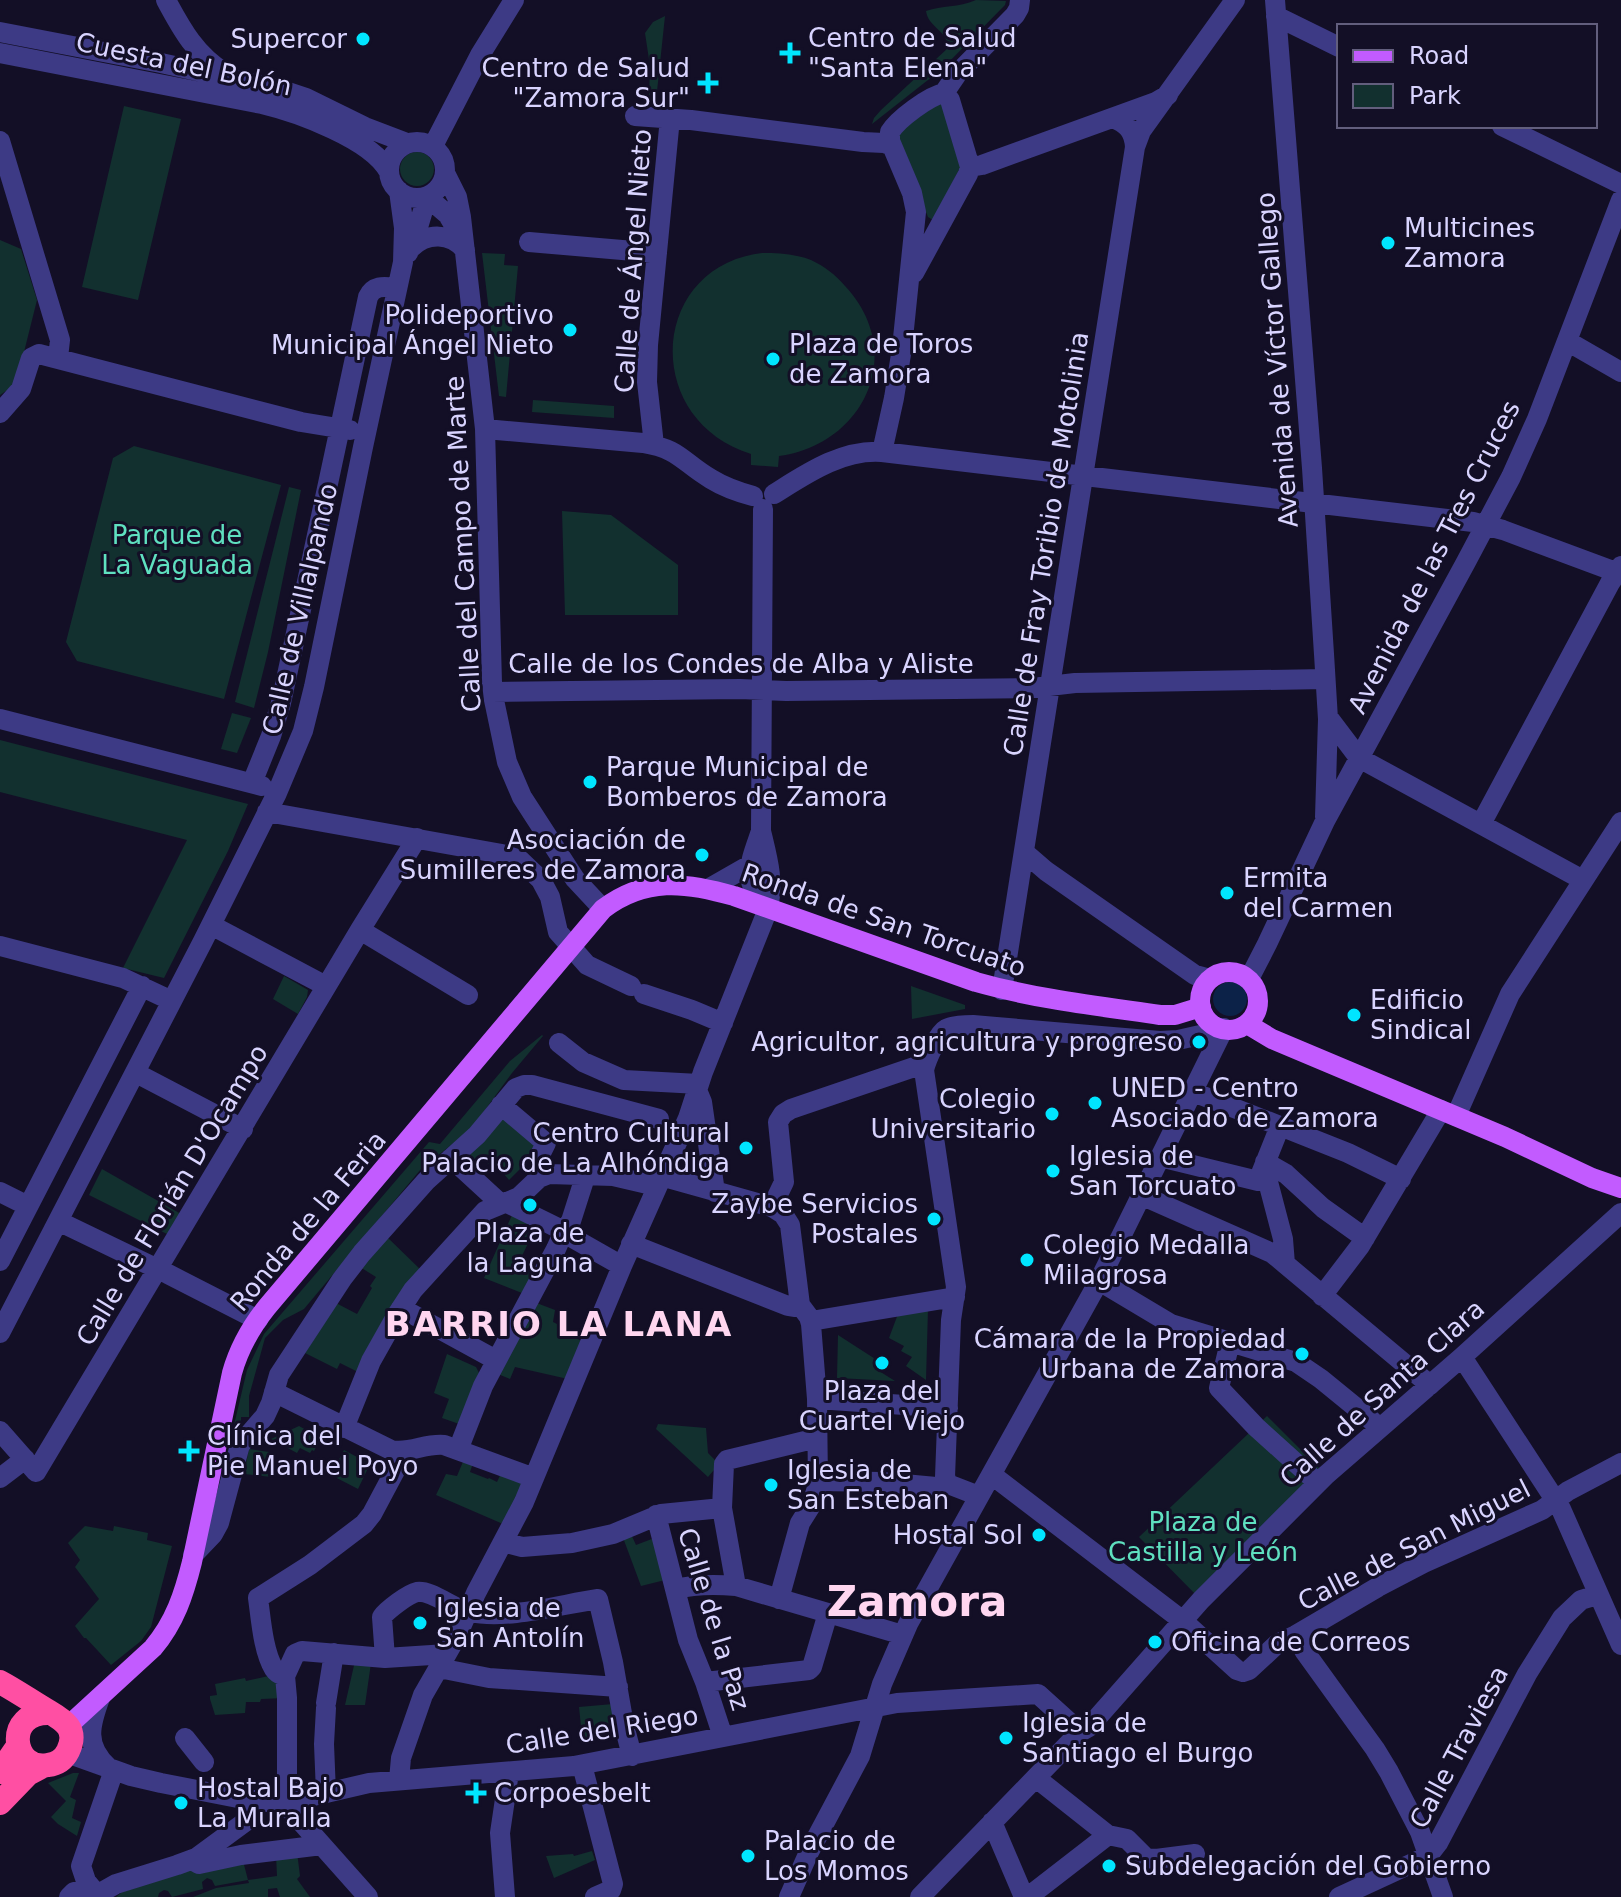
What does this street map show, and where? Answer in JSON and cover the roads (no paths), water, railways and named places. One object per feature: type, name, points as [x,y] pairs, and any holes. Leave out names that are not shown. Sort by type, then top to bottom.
[{"type":"highway","points":[[0,1682],[59,1719],[71,1741],[67,1753],[56,1763],[28,1774],[0,1803]]},
{"type":"highway","points":[[0,1688],[10,1706],[23,1755],[29,1762],[43,1766]]},
{"type":"highway","points":[[0,1772],[24,1722],[37,1713],[59,1719]]},
{"type":"main road","name":"Ronda de San Torcuato","points":[[603,909],[642,888],[674,885],[708,889],[1002,990],[1160,1015],[1175,1015],[1201,1007]]},
{"type":"main road","name":"Ronda de la Feria","points":[[59,1719],[100,1698],[153,1648],[165,1633],[182,1599],[232,1373],[243,1343],[258,1320],[603,909]]},
{"type":"main road","points":[[1229,972],[1249,979],[1259,1005],[1247,1024],[1233,1029],[1223,1028],[1208,1019],[1201,1007],[1201,993],[1210,979],[1229,972]]},
{"type":"main road","points":[[1247,1024],[1272,1039],[1621,1188]]},
{"type":"main road","points":[[1592,1178],[1621,1202]]},
{"type":"street","points":[[166,0],[181,29],[204,58],[240,80]]},
{"type":"street","points":[[433,146],[480,55],[514,0]]},
{"type":"street","points":[[941,224],[936,227],[926,225],[918,218],[912,193],[889,136],[892,127],[933,97],[944,93],[957,74],[1015,15],[1020,0]]},
{"type":"street","points":[[1135,147],[1141,131],[1235,0]]},
{"type":"street","points":[[1275,8],[1337,46]]},
{"type":"street","name":"Avenida de Víctor Gallego","points":[[1275,8],[1325,679],[1333,724],[1325,821]]},
{"type":"street","points":[[161,63],[171,61],[183,50],[185,44],[181,29]]},
{"type":"street","name":"Cuesta del Bolón","points":[[0,32],[279,89],[407,143]]},
{"type":"street","name":"Cuesta del Bolón","points":[[0,53],[296,113],[347,137],[379,159],[389,172]]},
{"type":"street","points":[[910,282],[970,167],[950,100],[944,93]]},
{"type":"street","points":[[970,167],[1160,101],[1168,95]]},
{"type":"street","points":[[635,116],[892,146]]},
{"type":"street","name":"Calle de Ángel Nieto","points":[[654,445],[647,382],[648,345],[670,118]]},
{"type":"street","points":[[1112,118],[1127,125],[1135,139],[1135,147]]},
{"type":"street","points":[[1506,128],[1621,184]]},
{"type":"street","points":[[0,141],[60,340],[58,358]]},
{"type":"street","points":[[422,142],[433,146],[444,159],[445,173],[439,188],[427,197],[408,197],[391,182],[391,158],[407,143],[422,142]]},
{"type":"street","name":"Calle de Fray Toribio de Motolinia","points":[[1002,990],[1135,147]]},
{"type":"street","name":"Calle del Campo de Marte","points":[[445,173],[459,203],[485,429],[493,692],[507,762],[524,802],[579,884],[603,909]]},
{"type":"street","name":"Calle de Villalpando","points":[[399,191],[407,255]]},
{"type":"street","name":"Calle del Campo de Marte","points":[[427,197],[448,215],[458,229],[464,246]]},
{"type":"street","name":"Calle de Villalpando","points":[[0,1333],[211,925],[298,744],[308,713],[397,288],[427,197]]},
{"type":"street","name":"Avenida de las Tres Cruces","points":[[1359,758],[1504,490],[1530,434],[1621,200]]},
{"type":"street","points":[[882,452],[902,348],[916,212]]},
{"type":"street","points":[[407,255],[418,241],[426,238],[443,236],[464,246]]},
{"type":"street","points":[[529,242],[657,253]]},
{"type":"street","name":"Calle de Villalpando","points":[[252,783],[281,703],[368,297],[373,289],[397,288]]},
{"type":"street","points":[[1567,341],[1621,372]]},
{"type":"street","points":[[0,413],[21,389],[31,358],[39,354],[301,422],[365,434]]},
{"type":"street","name":"Calle de Ángel Nieto","points":[[620,441],[635,433],[649,408]]},
{"type":"street","name":"Calle de Ángel Nieto","points":[[649,408],[664,436],[685,459]]},
{"type":"street","points":[[843,457],[867,440],[890,414]]},
{"type":"street","points":[[485,429],[664,447],[713,480],[763,499],[843,457],[882,452],[1485,525],[1620,571],[1481,824]]},
{"type":"street","points":[[399,1780],[401,1758],[420,1703],[457,1636],[534,1478],[631,1244],[688,1118],[768,909],[771,875],[761,831],[763,499]]},
{"type":"street","name":"Calle de los Condes de Alba y Aliste","points":[[493,692],[1049,687],[1075,683],[1325,679]]},
{"type":"street","points":[[0,719],[252,783],[277,793]]},
{"type":"street","points":[[1333,724],[1357,735],[1373,732]]},
{"type":"street","points":[[1333,724],[1359,758],[1583,880]]},
{"type":"street","name":"Avenida de Víctor Gallego","points":[[1249,979],[1359,758]]},
{"type":"street","points":[[267,812],[502,854],[520,860],[546,888],[558,932],[590,967],[637,990],[723,1023]]},
{"type":"street","points":[[1322,1296],[1358,1250],[1401,1179],[1449,1113],[1510,994],[1621,822]]},
{"type":"street","points":[[761,831],[750,865],[751,883],[756,896],[768,909]]},
{"type":"street","name":"Calle de Florián D'Ocampo","points":[[0,1478],[25,1459],[36,1472],[417,838]]},
{"type":"street","points":[[1024,852],[1039,866],[1195,975],[1210,979]]},
{"type":"street","points":[[708,889],[750,865]]},
{"type":"street","points":[[211,925],[326,986]]},
{"type":"street","points":[[360,930],[468,995]]},
{"type":"street","points":[[0,946],[115,976],[172,1001]]},
{"type":"street","points":[[0,1261],[142,986]]},
{"type":"street","points":[[948,1484],[945,1477],[954,1278],[925,1079],[926,1063],[943,1031],[965,1025],[1160,1041],[1178,1040],[1223,1028]]},
{"type":"street","points":[[789,1897],[860,1756],[882,1684],[918,1603],[1099,1281],[1223,1028]]},
{"type":"street","points":[[559,1043],[583,1062],[624,1080],[698,1087]]},
{"type":"street","points":[[772,1207],[784,1182],[778,1125],[781,1116],[788,1110],[926,1063]]},
{"type":"street","points":[[136,1073],[243,1129]]},
{"type":"street","points":[[193,1555],[216,1529],[243,1440],[265,1416],[281,1371],[351,1267],[426,1181],[477,1135],[516,1088],[528,1085],[659,1119]]},
{"type":"street","points":[[698,1087],[715,1192]]},
{"type":"street","points":[[1193,1092],[1348,1153],[1401,1179]]},
{"type":"street","points":[[501,1105],[546,1143],[540,1155],[542,1176]]},
{"type":"street","points":[[1160,1157],[1258,1181],[1280,1126]]},
{"type":"street","points":[[68,1128],[98,1144]]},
{"type":"street","points":[[451,1158],[503,1203],[564,1231],[622,1266]]},
{"type":"street","points":[[1263,1168],[1286,1174],[1365,1238]]},
{"type":"street","points":[[1263,1168],[1283,1239],[1285,1264]]},
{"type":"street","points":[[344,1428],[371,1361],[413,1290],[488,1209],[523,1194],[542,1176],[553,1173],[586,1174],[659,1181],[772,1207],[783,1214],[790,1225],[817,1399],[818,1481],[812,1504],[800,1523],[779,1599]]},
{"type":"street","points":[[458,1450],[481,1390],[571,1221],[586,1174]]},
{"type":"street","points":[[0,1192],[28,1206]]},
{"type":"street","points":[[1141,1195],[1272,1253],[1430,1385]]},
{"type":"street","name":"Calle de Santa Clara","points":[[920,1897],[1080,1732],[1089,1727],[1204,1597],[1318,1483],[1621,1213]]},
{"type":"street","points":[[58,1221],[258,1320]]},
{"type":"street","points":[[631,1244],[806,1314],[955,1297]]},
{"type":"street","points":[[1099,1281],[1171,1324],[1296,1362],[1379,1428]]},
{"type":"street","points":[[401,1308],[496,1360]]},
{"type":"street","points":[[1230,1342],[1219,1388],[1256,1427],[1318,1483]]},
{"type":"street","points":[[1462,1357],[1556,1500],[1620,1639]]},
{"type":"street","points":[[274,1392],[386,1449],[405,1452],[433,1444],[444,1445],[534,1478]]},
{"type":"street","points":[[817,1399],[948,1408]]},
{"type":"street","points":[[0,1431],[25,1459]]},
{"type":"street","points":[[736,1586],[722,1508],[724,1464],[727,1460],[817,1438]]},
{"type":"street","points":[[285,1676],[277,1672],[271,1660],[258,1598],[361,1527],[372,1514],[405,1452]]},
{"type":"street","name":"Calle de San Miguel","points":[[1183,1621],[1240,1672],[1249,1670],[1274,1646],[1378,1587],[1542,1510],[1568,1491],[1621,1463]]},
{"type":"street","points":[[992,1475],[1183,1621]]},
{"type":"street","points":[[818,1481],[936,1487],[948,1484],[979,1496]]},
{"type":"street","points":[[503,1542],[515,1547],[577,1542],[614,1534],[656,1515],[722,1508]]},
{"type":"street","name":"Calle de la Paz","points":[[656,1515],[688,1640],[723,1737]]},
{"type":"street","points":[[675,1589],[692,1585],[736,1586],[903,1635]]},
{"type":"street","points":[[385,1658],[381,1620],[384,1614],[415,1592],[438,1598],[467,1612],[502,1614],[598,1599],[632,1756]]},
{"type":"street","name":"Calle Traviesa","points":[[1339,1897],[1428,1856],[1444,1833],[1527,1674],[1562,1618],[1581,1600],[1594,1596],[1599,1598]]},
{"type":"street","points":[[705,1682],[809,1670],[828,1613]]},
{"type":"street","points":[[1296,1635],[1382,1760],[1417,1825],[1443,1897]]},
{"type":"street","points":[[368,1897],[287,1802],[285,1676],[297,1652],[443,1661],[494,1678],[618,1687]]},
{"type":"street","points":[[326,1793],[326,1705],[334,1653]]},
{"type":"street","name":"Calle del Riego","points":[[67,1753],[161,1783],[208,1793],[287,1802],[365,1783],[582,1765],[897,1703],[1038,1694],[1080,1732]]},
{"type":"street","points":[[94,1896],[81,1866],[111,1769],[95,1752],[91,1738],[100,1698]]},
{"type":"street","points":[[185,1738],[206,1766],[208,1793]]},
{"type":"street","points":[[582,1765],[613,1884],[611,1890],[595,1897]]},
{"type":"street","points":[[505,1897],[500,1833],[509,1772]]},
{"type":"street","points":[[1036,1778],[1111,1835],[1127,1839],[1151,1860],[1195,1854]]},
{"type":"street","points":[[69,1897],[79,1891],[94,1896],[120,1882],[192,1860],[245,1822],[253,1812],[255,1800]]},
{"type":"street","points":[[992,1822],[1026,1897],[1111,1835]]},
{"type":"street","points":[[1417,1825],[1428,1832],[1444,1833]]},
{"type":"street","points":[[192,1860],[199,1864],[241,1855],[322,1845]]},
{"type":"water","points":[[1230,982],[1242,987],[1247,999],[1242,1011],[1230,1016],[1218,1011],[1213,999],[1218,987]]},
{"type":"place","name":"Supercor","points":[[363,39]]},
{"type":"place","name":"Centro de Salud \"Santa Elena\"","points":[[790,53]]},
{"type":"place","name":"Centro de Salud \"Zamora Sur\"","points":[[708,83]]},
{"type":"place","name":"Multicines Zamora","points":[[1388,243]]},
{"type":"place","name":"Polideportivo Municipal Ángel Nieto","points":[[570,330]]},
{"type":"place","name":"Plaza de Toros de Zamora","points":[[773,359]]},
{"type":"place","name":"Parque Municipal de Bomberos de Zamora","points":[[590,782]]},
{"type":"place","name":"Asociación de Sumilleres de Zamora","points":[[702,855]]},
{"type":"place","name":"Ermita del Carmen","points":[[1227,893]]},
{"type":"place","name":"Edificio Sindical","points":[[1354,1015]]},
{"type":"place","name":"Agricultor, agricultura y progreso","points":[[1199,1042]]},
{"type":"place","name":"UNED - Centro Asociado de Zamora","points":[[1095,1103]]},
{"type":"place","name":"Colegio Universitario","points":[[1052,1114]]},
{"type":"place","name":"Centro Cultural Palacio de La Alhóndiga","points":[[746,1148]]},
{"type":"place","name":"Iglesia de San Torcuato","points":[[1053,1171]]},
{"type":"place","name":"Plaza de la Laguna","points":[[530,1205]]},
{"type":"place","name":"Zaybe Servicios Postales","points":[[934,1219]]},
{"type":"place","name":"Colegio Medalla Milagrosa","points":[[1027,1260]]},
{"type":"place","name":"Cámara de la Propiedad Urbana de Zamora","points":[[1302,1354]]},
{"type":"place","name":"Plaza del Cuartel Viejo","points":[[882,1363]]},
{"type":"place","name":"Clínica del Pie Manuel Poyo","points":[[189,1451]]},
{"type":"place","name":"Iglesia de San Esteban","points":[[771,1485]]},
{"type":"place","name":"Hostal Sol","points":[[1039,1535]]},
{"type":"place","name":"Iglesia de San Antolín","points":[[420,1623]]},
{"type":"place","name":"Oficina de Correos","points":[[1155,1642]]},
{"type":"place","name":"Iglesia de Santiago el Burgo","points":[[1006,1738]]},
{"type":"place","name":"Corpoesbelt","points":[[476,1793]]},
{"type":"place","name":"Hostal Bajo La Muralla","points":[[181,1803]]},
{"type":"place","name":"Palacio de Los Momos","points":[[748,1856]]},
{"type":"place","name":"Subdelegación del Gobierno","points":[[1109,1866]]},
{"type":"district","name":"BARRIO LA LANA","points":[[559,1324]]},
{"type":"district","name":"Zamora","points":[[917,1601]]},
{"type":"park label","name":"Parque de La Vaguada","points":[[177,550]]},
{"type":"park label","name":"Plaza de Castilla y León","points":[[1203,1537]]}]
